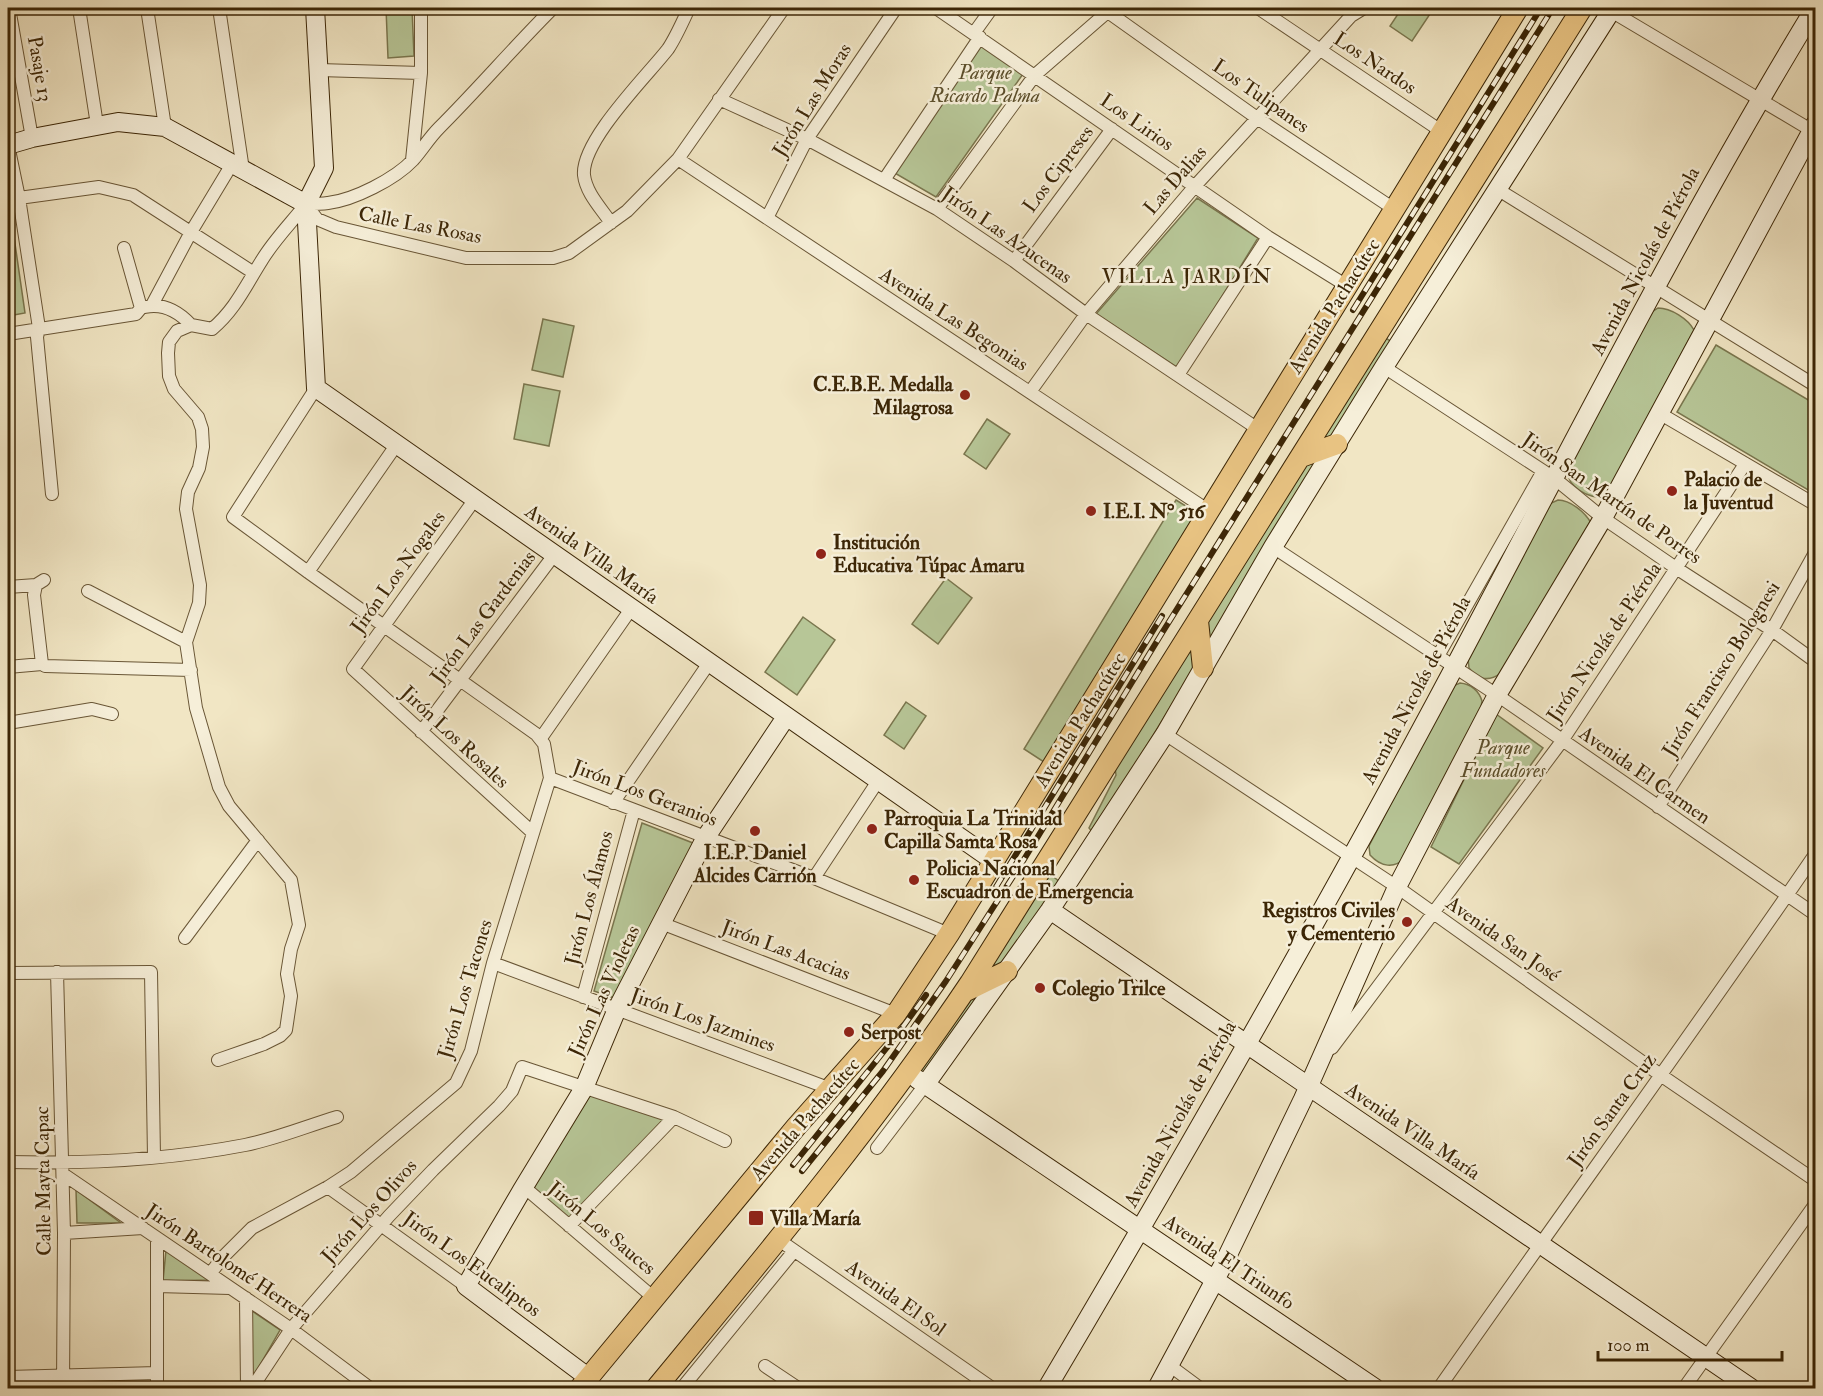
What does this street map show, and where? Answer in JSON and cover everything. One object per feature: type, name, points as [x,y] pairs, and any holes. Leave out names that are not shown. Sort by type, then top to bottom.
[{"type":"main road","name":"Avenida Pachacútec","points":[[584,1383],[796,1127],[896,1014],[950,934],[1518,8]]},
{"type":"main road","points":[[656,1389],[786,1245],[836,1168],[908,1073],[964,992],[1582,8]]},
{"type":"main road","points":[[1301,457],[1337,444]]},
{"type":"main road","points":[[1198,621],[1203,668]]},
{"type":"main road","points":[[964,992],[1007,971]]},
{"type":"street","name":"Pasaje 13","points":[[9,8],[32,138]]},
{"type":"street","points":[[79,8],[98,125]]},
{"type":"street","points":[[147,8],[165,127]]},
{"type":"street","points":[[8,334],[136,314],[146,307],[191,232],[238,167],[219,8]]},
{"type":"street","points":[[218,1060],[264,1044],[280,1036],[286,1030],[291,996],[287,974],[291,949],[299,925],[291,880],[229,806],[219,787],[196,708],[186,642],[199,603],[200,585],[186,509],[188,492],[199,468],[203,447],[202,429],[198,417],[174,389],[169,376],[169,342],[177,331],[191,325],[212,328],[223,319],[237,303],[263,258],[306,204],[324,168],[315,8]]},
{"type":"street","points":[[412,161],[421,73],[421,8]]},
{"type":"street","points":[[52,494],[37,337],[39,328],[19,198],[8,145],[32,138],[118,122],[165,127],[306,204],[330,203],[377,186],[412,161],[435,131],[472,95],[521,40],[555,8]]},
{"type":"street","points":[[611,223],[587,186],[584,172],[587,156],[606,124],[669,47],[688,8]]},
{"type":"street","name":"Calle Las Rosas","points":[[306,204],[317,219],[336,227],[466,258],[553,258],[569,253],[627,211],[678,159],[784,8]]},
{"type":"street","name":"Jirón Las Moras","points":[[766,218],[807,139],[896,8]]},
{"type":"street","name":"Los Lirios","points":[[936,8],[1268,237],[1347,286]]},
{"type":"street","points":[[884,180],[992,8]]},
{"type":"street","name":"Los Nardos","points":[[1258,8],[1441,131]]},
{"type":"street","name":"Las Dalias","points":[[1030,392],[1086,314],[1194,186],[1352,16],[1364,8]]},
{"type":"street","name":"Avenida Nicolás de Piérola","points":[[1047,1389],[1141,1230],[1353,857],[1454,667],[1548,475],[1656,287],[1759,99],[1815,8]]},
{"type":"street","points":[[877,1149],[1050,910],[1165,734],[1273,547],[1612,9],[1759,99],[1814,129],[1603,518],[1497,695],[1397,887],[1309,1087],[1215,1281],[1156,1389]]},
{"type":"street","points":[[937,209],[1035,75],[1110,10]]},
{"type":"street","name":"Los Tulipanes","points":[[1110,10],[1257,118],[1394,209]]},
{"type":"street","points":[[319,70],[421,73]]},
{"type":"street","name":"Jirón Las Azucenas","points":[[719,99],[807,139],[937,209],[1014,261],[1086,314],[1258,429]]},
{"type":"street","name":"Los Cipreses","points":[[1014,261],[1112,129]]},
{"type":"street","name":"Avenida Las Begonias","points":[[678,159],[1209,511]]},
{"type":"street","points":[[19,198],[99,187],[133,195],[254,273]]},
{"type":"street","points":[[1497,189],[1815,386]]},
{"type":"street","points":[[306,204],[316,388],[233,517],[541,738],[631,609]]},
{"type":"street","points":[[1178,375],[1268,237]]},
{"type":"street","points":[[124,248],[146,307]]},
{"type":"street","points":[[146,307],[177,312],[191,325]]},
{"type":"street","name":"Jirón San Martín de Porres","points":[[1384,368],[1548,475],[1603,518],[1772,630],[1815,662]]},
{"type":"street","name":"Avenida Villa María","points":[[316,388],[994,861]]},
{"type":"street","points":[[1659,413],[1815,505]]},
{"type":"street","points":[[308,572],[397,444]]},
{"type":"street","name":"Jirón Nicolás de Piérola","points":[[1317,1068],[1562,741],[1745,464]]},
{"type":"street","points":[[1438,656],[1548,475]]},
{"type":"street","name":"Jirón Los Nogales","points":[[353,669],[475,499]]},
{"type":"street","name":"Avenida El Carmen","points":[[1273,547],[1497,695],[1815,915]]},
{"type":"street","name":"Jirón Francisco Bolognesi","points":[[1658,807],[1772,630],[1815,551]]},
{"type":"street","name":"Jirón Las Gardenias","points":[[421,732],[554,555]]},
{"type":"street","points":[[8,587],[40,583],[34,595],[42,664]]},
{"type":"street","points":[[88,591],[186,642]]},
{"type":"street","name":"Jirón Los Álamos","points":[[613,803],[709,663]]},
{"type":"street","points":[[8,667],[42,664],[45,666],[191,670]]},
{"type":"street","name":"Jirón Los Rosales","points":[[353,669],[532,832]]},
{"type":"street","points":[[8,723],[93,709],[112,714]]},
{"type":"street","name":"Jirón Las Violetas","points":[[466,1287],[584,1088],[617,1009],[706,837],[786,717]]},
{"type":"street","name":"Avenida San José","points":[[1165,734],[1397,887],[1662,1076],[1815,1181]]},
{"type":"street","name":"Jirón Los Geranios","points":[[541,738],[546,750],[550,778],[814,878],[950,934]]},
{"type":"street","name":"Jirón Los Tacones","points":[[210,1274],[223,1257],[252,1228],[328,1187],[392,1138],[456,1083],[471,1051],[493,963],[550,778]]},
{"type":"street","points":[[814,878],[878,781]]},
{"type":"street","name":"Jirón Los Álamos","points":[[583,997],[634,810]]},
{"type":"street","points":[[185,938],[258,840]]},
{"type":"street","name":"Jirón Santa Cruz","points":[[1439,1389],[1540,1244],[1662,1076],[1815,853]]},
{"type":"street","name":"Avenida Villa María","points":[[1050,910],[1751,1389]]},
{"type":"street","name":"Jirón Las Acacias","points":[[661,923],[896,1014]]},
{"type":"street","name":"Jirón Los Jazmines","points":[[493,963],[831,1089]]},
{"type":"street","name":"Calle Mayta Capac","points":[[57,972],[64,1233],[63,1382]]},
{"type":"street","points":[[8,973],[151,972],[154,1157]]},
{"type":"street","name":"Jirón Los Olivos","points":[[252,1389],[291,1329],[433,1170],[499,1106],[512,1091],[522,1067],[584,1088]]},
{"type":"street","name":"Avenida El Triunfo","points":[[908,1073],[1375,1389]]},
{"type":"street","points":[[584,1088],[674,1118],[725,1141]]},
{"type":"street","points":[[8,1162],[63,1169],[154,1157],[246,1144],[338,1117]]},
{"type":"street","points":[[569,1226],[674,1118]]},
{"type":"street","name":"Jirón Bartolomé Herrera","points":[[63,1169],[157,1238],[291,1329],[370,1389]]},
{"type":"street","name":"Jirón Los Eucaliptos","points":[[328,1187],[466,1287],[584,1383]]},
{"type":"street","name":"Jirón Los Sauces","points":[[524,1187],[654,1298]]},
{"type":"street","points":[[1684,1389],[1815,1203]]},
{"type":"street","points":[[64,1233],[143,1228]]},
{"type":"street","points":[[157,1238],[157,1389]]},
{"type":"street","points":[[682,1389],[786,1245]]},
{"type":"street","name":"Avenida El Sol","points":[[786,1245],[992,1389]]},
{"type":"street","points":[[157,1286],[232,1288]]},
{"type":"street","points":[[246,1298],[247,1389]]},
{"type":"street","points":[[1169,1365],[1200,1389]]},
{"type":"street","points":[[765,1366],[798,1389]]},
{"type":"street","points":[[8,1377],[63,1382],[157,1374]]},
{"type":"green space","points":[[386,8],[412,8],[414,56],[388,58]]},
{"type":"green space","points":[[1402,8],[1434,8],[1412,41],[1390,26]]},
{"type":"green space","name":"Parque Ricardo Palma","points":[[982,44],[1023,74],[936,197],[893,172]]},
{"type":"green space","points":[[1197,198],[1258,238],[1178,368],[1096,314]]},
{"type":"green space","points":[[12,223],[25,313],[8,316],[8,224]]},
{"type":"green space","points":[[1658,308],[1679,315],[1694,330],[1605,497],[1586,494],[1570,481],[1568,469],[1652,312]]},
{"type":"green space","points":[[543,319],[574,326],[563,377],[532,370]]},
{"type":"green space","points":[[1382,336],[1394,343],[1093,833],[1089,828],[1116,775],[1115,767]]},
{"type":"green space","points":[[1716,345],[1815,404],[1815,494],[1677,412]]},
{"type":"green space","points":[[524,384],[560,391],[549,446],[514,439]]},
{"type":"green space","points":[[987,419],[1010,434],[986,469],[964,454]]},
{"type":"green space","points":[[1176,500],[1202,516],[1047,764],[1024,749]]},
{"type":"green space","points":[[1558,500],[1577,507],[1591,523],[1501,673],[1488,679],[1480,677],[1469,668],[1468,658],[1549,504]]},
{"type":"green space","points":[[946,578],[972,598],[938,644],[912,624]]},
{"type":"green space","points":[[803,617],[835,640],[797,695],[765,672]]},
{"type":"green space","points":[[1460,683],[1471,686],[1477,691],[1482,701],[1481,707],[1405,858],[1396,864],[1383,864],[1370,855],[1369,846],[1448,693],[1453,686]]},
{"type":"green space","points":[[906,702],[926,716],[904,749],[884,735]]},
{"type":"green space","name":"Parque Fundadores","points":[[1496,714],[1543,748],[1459,864],[1431,847]]},
{"type":"green space","points":[[642,823],[698,845],[614,998],[594,991]]},
{"type":"green space","points":[[1050,874],[1061,883],[925,1076],[917,1070]]},
{"type":"green space","points":[[589,1095],[665,1120],[568,1219],[531,1186]]},
{"type":"green space","points":[[76,1190],[121,1223],[77,1223]]},
{"type":"green space","points":[[166,1250],[210,1280],[163,1281]]},
{"type":"green space","points":[[252,1311],[280,1330],[252,1379]]},
{"type":"railway","points":[[1353,310],[1541,8]]},
{"type":"railway","points":[[802,1171],[883,1071],[946,981],[1023,861],[1162,633],[1553,8]]},
{"type":"railway","points":[[996,887],[1162,616]]},
{"type":"railway","points":[[793,1165],[897,1035],[926,995]]},
{"type":"place","name":"C.E.B.E. Medalla Milagrosa","points":[[965,395]]},
{"type":"place","name":"Palacio de la Juventud","points":[[1672,491]]},
{"type":"place","name":"I.E.I. N° 516","points":[[1091,511]]},
{"type":"place","name":"Institución Educativa Túpac Amaru","points":[[821,554]]},
{"type":"place","name":"Parroquia La Trinidad Capilla Samta Rosa","points":[[872,829]]},
{"type":"place","name":"I.E.P. Daniel Alcides Carrión","points":[[755,831]]},
{"type":"place","name":"Policia Nacional Escuadron de Emergencia","points":[[914,880]]},
{"type":"place","name":"Registros Civiles y Cementerio","points":[[1407,922]]},
{"type":"place","name":"Colegio Trilce","points":[[1040,988]]},
{"type":"place","name":"Serpost","points":[[849,1032]]},
{"type":"place","name":"Villa María","points":[[756,1218]]},
{"type":"district","name":"VILLA JARDÍN","points":[[1187,276]]}]
